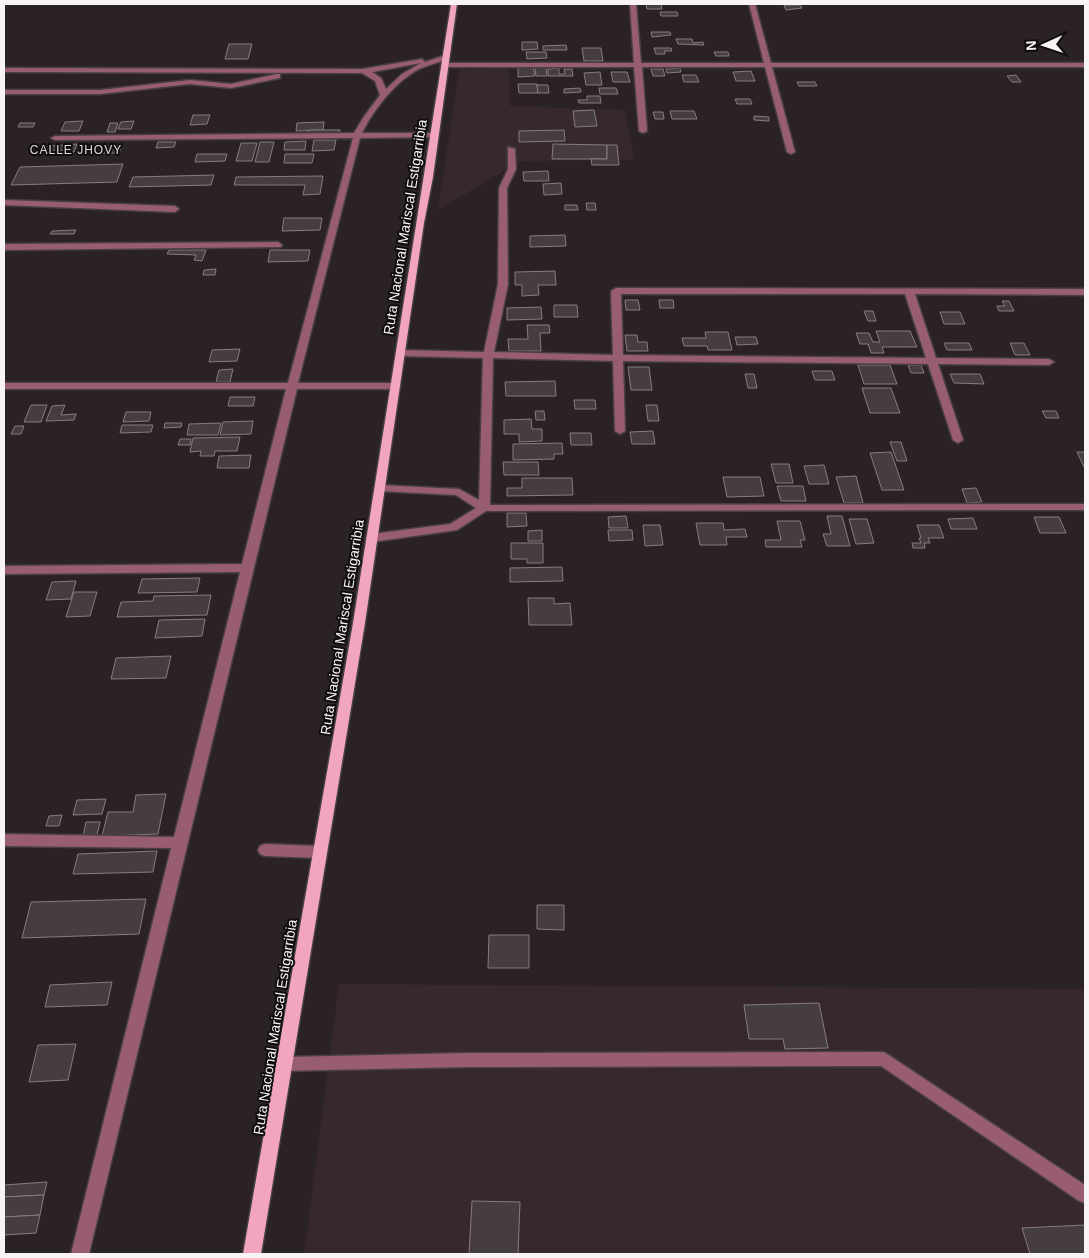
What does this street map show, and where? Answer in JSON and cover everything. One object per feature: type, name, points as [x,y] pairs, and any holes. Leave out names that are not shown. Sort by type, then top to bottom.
[{"type":"main road","name":"Ruta Nacional Mariscal Estigarribia","points":[[252,1254],[372,538],[454,4]]},
{"type":"street","points":[[633,4],[643,131]]},
{"type":"street","points":[[752,4],[791,152]]},
{"type":"street","points":[[80,1254],[246,568],[357,136],[363,122],[384,96],[413,70],[445,61]]},
{"type":"street","points":[[4,70],[362,71],[445,61],[638,64],[1085,65]]},
{"type":"street","points":[[4,92],[100,92],[190,82],[230,86],[273,78],[294,71]]},
{"type":"street","points":[[362,71],[375,75],[380,82],[384,96]]},
{"type":"street","points":[[55,138],[435,135]]},
{"type":"street","points":[[484,508],[488,355],[504,284],[503,188],[512,169],[511,149]]},
{"type":"street","points":[[4,202],[175,209]]},
{"type":"street","points":[[4,246],[278,245]]},
{"type":"street","points":[[620,431],[616,291],[1085,292]]},
{"type":"street","points":[[909,291],[958,440]]},
{"type":"street","points":[[401,353],[618,358],[1048,362]]},
{"type":"street","points":[[4,386],[396,386]]},
{"type":"street","points":[[380,488],[458,492],[484,508]]},
{"type":"street","points":[[372,538],[453,527],[484,508],[1085,506]]},
{"type":"street","points":[[4,570],[246,568]]},
{"type":"street","points":[[4,840],[180,843]]},
{"type":"street","points":[[265,850],[320,852]]},
{"type":"street","points":[[284,1064],[476,1060],[884,1059],[1085,1195]]},
{"type":"shaded area","points":[[509,69],[510,106],[625,110],[634,160],[521,161],[438,210],[459,70]]},
{"type":"shaded area","points":[[339,984],[1085,989],[1085,1254],[304,1254]]},
{"type":"building","points":[[646,4],[661,4],[662,9],[647,9]]},
{"type":"building","points":[[784,5],[800,5],[802,8],[786,10]]},
{"type":"building","points":[[660,12],[677,12],[678,16],[661,16]]},
{"type":"building","points":[[651,32],[670,32],[671,35],[652,37]]},
{"type":"building","points":[[676,39],[692,39],[693,43],[703,42],[704,45],[678,44]]},
{"type":"building","points":[[522,42],[537,42],[538,49],[522,50]]},
{"type":"building","points":[[229,44],[252,44],[248,59],[225,59]]},
{"type":"building","points":[[566,45],[567,50],[543,50],[543,46]]},
{"type":"building","points":[[582,48],[601,48],[603,61],[584,61]]},
{"type":"building","points":[[654,48],[671,48],[672,51],[664,51],[665,54],[656,54]]},
{"type":"building","points":[[526,52],[546,52],[547,58],[527,59]]},
{"type":"building","points":[[714,52],[728,52],[729,56],[716,56]]},
{"type":"building","points":[[518,67],[533,67],[535,76],[518,77]]},
{"type":"building","points":[[535,67],[546,67],[547,76],[536,76]]},
{"type":"building","points":[[559,68],[559,74],[565,74],[564,69],[572,69],[573,76],[548,76],[548,69]]},
{"type":"building","points":[[680,68],[681,72],[667,73],[666,69]]},
{"type":"building","points":[[651,69],[663,69],[665,76],[653,76]]},
{"type":"building","points":[[751,71],[755,81],[736,81],[733,72]]},
{"type":"building","points":[[600,72],[602,85],[586,85],[584,73]]},
{"type":"building","points":[[611,72],[627,72],[630,82],[613,82]]},
{"type":"building","points":[[682,75],[696,75],[699,82],[684,82]]},
{"type":"building","points":[[1016,75],[1021,82],[1012,82],[1007,76]]},
{"type":"building","points":[[797,82],[815,82],[817,86],[799,86]]},
{"type":"building","points":[[518,84],[537,84],[538,93],[519,93]]},
{"type":"building","points":[[537,85],[548,85],[549,93],[538,93]]},
{"type":"building","points":[[580,88],[581,92],[564,93],[564,89]]},
{"type":"building","points":[[599,88],[616,88],[618,94],[600,94]]},
{"type":"building","points":[[587,96],[600,96],[601,103],[579,103],[578,100],[587,100]]},
{"type":"building","points":[[735,99],[750,99],[752,104],[737,104]]},
{"type":"building","points":[[594,110],[597,126],[575,127],[573,111]]},
{"type":"building","points":[[670,111],[694,111],[697,119],[672,119]]},
{"type":"building","points":[[653,112],[663,112],[664,119],[655,119]]},
{"type":"building","points":[[193,115],[210,115],[207,124],[190,125]]},
{"type":"building","points":[[754,116],[769,117],[769,121],[754,120]]},
{"type":"building","points":[[83,121],[79,131],[61,131],[65,122]]},
{"type":"building","points":[[134,121],[131,129],[118,129],[121,122]]},
{"type":"building","points":[[324,122],[323,130],[296,131],[297,123]]},
{"type":"building","points":[[20,123],[35,123],[33,127],[18,127]]},
{"type":"building","points":[[110,123],[118,123],[115,132],[107,132]]},
{"type":"building","points":[[308,130],[340,130],[339,134],[308,135]]},
{"type":"building","points":[[564,130],[565,141],[519,142],[519,131]]},
{"type":"building","points":[[314,140],[336,140],[334,150],[312,151]]},
{"type":"building","points":[[306,141],[305,150],[284,150],[285,142]]},
{"type":"building","points":[[158,142],[176,142],[174,147],[156,148]]},
{"type":"building","points":[[260,142],[274,142],[269,162],[255,162]]},
{"type":"building","points":[[241,143],[257,143],[252,161],[236,161]]},
{"type":"building","points":[[77,144],[74,152],[64,152],[65,150],[41,152],[43,148],[50,146]]},
{"type":"building","points":[[553,144],[607,145],[607,159],[552,159]]},
{"type":"building","points":[[122,145],[119,153],[100,153],[103,146]]},
{"type":"building","points":[[607,145],[617,145],[619,165],[592,165],[591,159],[607,159]]},
{"type":"building","points":[[197,154],[227,154],[225,161],[195,162]]},
{"type":"building","points":[[285,154],[314,154],[312,163],[284,163]]},
{"type":"building","points":[[123,164],[117,182],[11,185],[20,167]]},
{"type":"building","points":[[548,171],[549,181],[524,181],[523,172]]},
{"type":"building","points":[[214,175],[211,185],[129,187],[133,177]]},
{"type":"building","points":[[323,176],[320,194],[303,195],[305,185],[234,185],[236,177]]},
{"type":"building","points":[[561,183],[562,194],[544,195],[543,184]]},
{"type":"building","points":[[586,203],[595,203],[596,210],[587,210]]},
{"type":"building","points":[[565,205],[577,205],[578,210],[565,210]]},
{"type":"building","points":[[284,218],[322,218],[320,230],[282,231]]},
{"type":"building","points":[[76,230],[74,234],[50,234],[52,231]]},
{"type":"building","points":[[565,235],[566,246],[530,247],[530,236]]},
{"type":"building","points":[[169,250],[206,250],[202,261],[194,260],[196,255],[167,254]]},
{"type":"building","points":[[270,250],[310,250],[308,261],[268,262]]},
{"type":"building","points":[[216,269],[215,275],[203,275],[204,270]]},
{"type":"building","points":[[555,271],[556,285],[538,285],[539,295],[522,296],[522,285],[515,285],[515,272]]},
{"type":"building","points":[[625,300],[638,300],[640,310],[626,310]]},
{"type":"building","points":[[659,300],[673,300],[674,308],[660,308]]},
{"type":"building","points":[[1002,301],[1009,301],[1014,311],[999,311],[997,306],[1005,306]]},
{"type":"building","points":[[554,305],[577,305],[578,317],[554,317]]},
{"type":"building","points":[[541,307],[542,319],[507,320],[507,308]]},
{"type":"building","points":[[864,311],[873,311],[876,321],[868,321]]},
{"type":"building","points":[[940,312],[960,312],[965,324],[944,324]]},
{"type":"building","points":[[527,325],[549,325],[550,333],[540,333],[541,351],[509,351],[508,339],[528,339]]},
{"type":"building","points":[[876,331],[910,331],[917,347],[882,347],[884,353],[871,353],[868,344],[860,344],[856,333],[869,333],[873,342],[880,342]]},
{"type":"building","points":[[705,332],[728,332],[732,350],[708,350],[707,346],[684,346],[682,338],[706,338]]},
{"type":"building","points":[[625,335],[637,335],[638,342],[647,342],[648,351],[627,351]]},
{"type":"building","points":[[735,337],[756,337],[758,344],[737,345]]},
{"type":"building","points":[[944,343],[969,343],[972,350],[947,350]]},
{"type":"building","points":[[1010,343],[1024,343],[1030,355],[1015,355]]},
{"type":"building","points":[[240,349],[237,361],[209,362],[212,350]]},
{"type":"building","points":[[858,365],[890,365],[897,384],[864,384]]},
{"type":"building","points":[[908,365],[921,365],[924,373],[911,373]]},
{"type":"building","points":[[628,367],[649,367],[652,390],[631,390]]},
{"type":"building","points":[[233,369],[230,382],[216,382],[219,370]]},
{"type":"building","points":[[812,371],[832,371],[835,380],[815,380]]},
{"type":"building","points":[[745,374],[754,374],[757,388],[748,388]]},
{"type":"building","points":[[950,374],[980,374],[984,384],[954,383]]},
{"type":"building","points":[[555,381],[556,396],[506,396],[505,382]]},
{"type":"building","points":[[862,388],[891,388],[900,413],[870,413]]},
{"type":"building","points":[[230,397],[255,397],[253,406],[228,406]]},
{"type":"building","points":[[574,400],[595,400],[596,409],[575,409]]},
{"type":"building","points":[[31,405],[47,405],[41,422],[24,422]]},
{"type":"building","points":[[65,405],[61,415],[76,414],[74,420],[46,421],[52,406]]},
{"type":"building","points":[[646,405],[657,405],[659,421],[648,421]]},
{"type":"building","points":[[535,411],[544,411],[545,420],[536,420]]},
{"type":"building","points":[[1042,411],[1056,411],[1059,418],[1046,418]]},
{"type":"building","points":[[126,412],[151,412],[149,421],[123,422]]},
{"type":"building","points":[[531,419],[532,429],[542,429],[542,441],[519,442],[519,434],[504,434],[504,420]]},
{"type":"building","points":[[253,421],[251,434],[220,435],[223,422]]},
{"type":"building","points":[[165,423],[182,423],[181,427],[164,428]]},
{"type":"building","points":[[221,423],[218,435],[187,435],[189,424]]},
{"type":"building","points":[[122,425],[153,425],[151,432],[120,433]]},
{"type":"building","points":[[15,426],[24,426],[21,434],[11,434]]},
{"type":"building","points":[[653,431],[655,444],[632,444],[630,432]]},
{"type":"building","points":[[570,433],[591,433],[592,445],[571,445]]},
{"type":"building","points":[[240,437],[237,451],[215,451],[214,456],[200,456],[201,451],[190,452],[193,438]]},
{"type":"building","points":[[180,439],[191,439],[190,445],[178,445]]},
{"type":"building","points":[[890,442],[901,442],[907,461],[897,461]]},
{"type":"building","points":[[562,443],[563,454],[554,454],[554,459],[513,460],[513,444]]},
{"type":"building","points":[[891,452],[904,490],[882,490],[870,453]]},
{"type":"building","points":[[1077,452],[1085,452],[1085,467],[1084,467]]},
{"type":"building","points":[[251,455],[249,468],[217,468],[219,456]]},
{"type":"building","points":[[503,462],[538,462],[539,475],[504,475]]},
{"type":"building","points":[[771,464],[789,464],[793,483],[776,483]]},
{"type":"building","points":[[824,465],[829,484],[809,484],[804,466]]},
{"type":"building","points":[[856,476],[863,503],[844,503],[836,477]]},
{"type":"building","points":[[723,477],[760,477],[764,496],[727,497]]},
{"type":"building","points":[[522,478],[572,478],[573,495],[507,496],[507,488],[522,488]]},
{"type":"building","points":[[777,486],[803,486],[806,501],[781,501]]},
{"type":"building","points":[[976,488],[982,502],[967,503],[962,489]]},
{"type":"building","points":[[507,513],[526,513],[527,526],[507,527]]},
{"type":"building","points":[[626,516],[628,528],[609,528],[608,517]]},
{"type":"building","points":[[827,516],[842,516],[850,546],[827,546],[823,534],[831,534]]},
{"type":"building","points":[[1034,517],[1059,517],[1066,533],[1040,533]]},
{"type":"building","points":[[973,518],[977,529],[951,529],[948,519]]},
{"type":"building","points":[[849,519],[867,519],[874,543],[856,544]]},
{"type":"building","points":[[777,521],[800,521],[805,540],[800,540],[802,547],[766,547],[765,540],[781,540]]},
{"type":"building","points":[[696,523],[723,523],[724,530],[745,529],[747,537],[726,537],[727,545],[700,545]]},
{"type":"building","points":[[643,525],[660,525],[663,545],[645,546]]},
{"type":"building","points":[[917,525],[939,525],[944,538],[928,538],[930,543],[924,543],[925,548],[913,548],[912,543],[921,543]]},
{"type":"building","points":[[542,530],[542,541],[528,541],[528,531]]},
{"type":"building","points":[[608,530],[632,530],[633,540],[609,541]]},
{"type":"building","points":[[511,543],[543,543],[543,563],[527,563],[527,559],[511,559]]},
{"type":"building","points":[[562,567],[563,581],[510,582],[510,568]]},
{"type":"building","points":[[200,578],[197,592],[138,593],[142,579]]},
{"type":"building","points":[[76,581],[71,599],[46,600],[52,582]]},
{"type":"building","points":[[74,592],[97,592],[90,616],[66,617]]},
{"type":"building","points":[[211,595],[207,615],[117,617],[121,602],[153,601],[154,596]]},
{"type":"building","points":[[528,598],[554,598],[554,604],[570,603],[572,625],[529,625]]},
{"type":"building","points":[[205,619],[202,636],[155,638],[159,620]]},
{"type":"building","points":[[171,656],[166,678],[111,679],[116,658]]},
{"type":"building","points":[[166,794],[158,834],[102,836],[108,812],[133,812],[136,795]]},
{"type":"building","points":[[106,799],[102,814],[73,815],[77,800]]},
{"type":"building","points":[[62,815],[59,826],[46,826],[49,816]]},
{"type":"building","points":[[86,822],[100,822],[97,835],[83,836]]},
{"type":"building","points":[[157,851],[153,872],[73,874],[78,854]]},
{"type":"building","points":[[146,899],[139,934],[22,938],[31,902]]},
{"type":"building","points":[[537,905],[564,905],[564,930],[537,929]]},
{"type":"building","points":[[489,935],[529,935],[529,968],[488,968]]},
{"type":"building","points":[[112,982],[107,1005],[45,1007],[50,985]]},
{"type":"building","points":[[819,1003],[828,1048],[785,1049],[783,1039],[749,1039],[744,1005]]},
{"type":"building","points":[[76,1044],[68,1080],[29,1082],[38,1045]]},
{"type":"building","points":[[47,1182],[44,1195],[4,1197],[4,1185]]},
{"type":"building","points":[[44,1195],[40,1215],[4,1217],[4,1197]]},
{"type":"building","points":[[472,1201],[520,1202],[518,1254],[469,1254]]},
{"type":"building","points":[[40,1215],[36,1233],[4,1235],[4,1217]]},
{"type":"building","points":[[1085,1225],[1085,1254],[1030,1254],[1022,1228]]},
{"type":"district","name":"CALLE JHOVY","points":[[76,150]]}]
